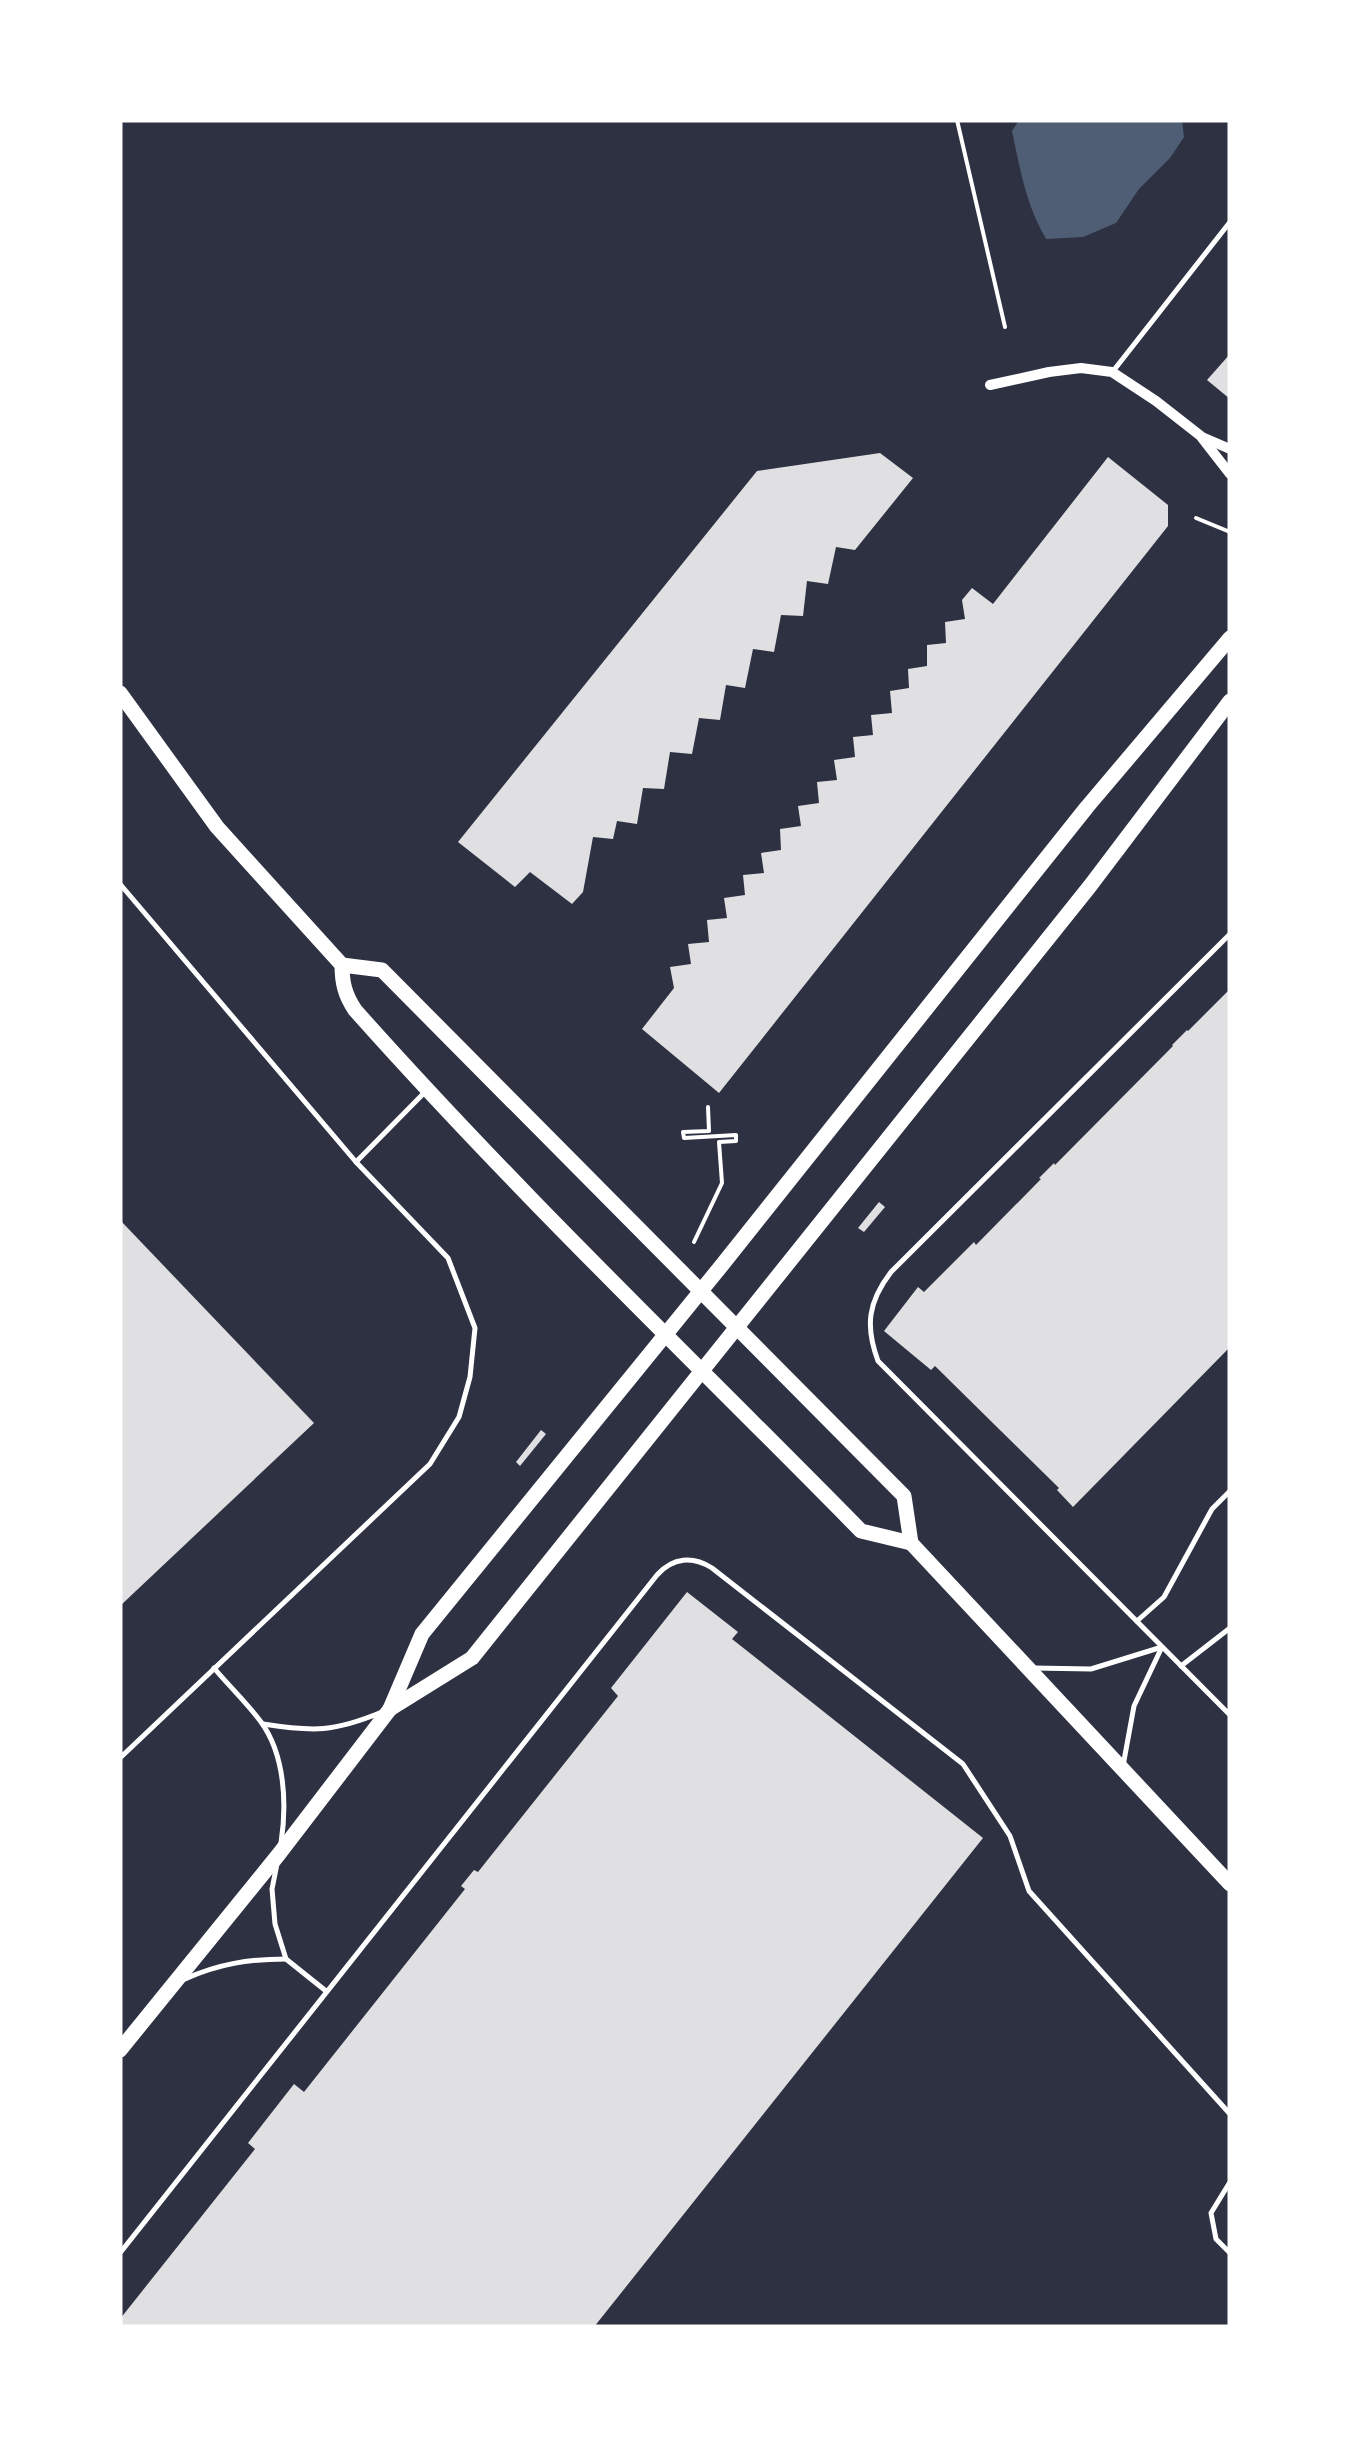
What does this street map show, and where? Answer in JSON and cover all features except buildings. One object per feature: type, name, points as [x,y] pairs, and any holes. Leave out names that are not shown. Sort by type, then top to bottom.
[{"type":"main road","points":[[120,2050],[390,1709],[422,1634],[1075,822],[1230,638]]},
{"type":"main road","points":[[120,693],[218,827],[342,965],[382,970],[904,1496],[911,1542],[1230,1884]]},
{"type":"main road","points":[[390,1709],[472,1658],[1090,886],[1230,701]]},
{"type":"main road","points":[[342,965],[342,984],[355,1010],[525,1194],[861,1532],[911,1542]]},
{"type":"street","points":[[990,385],[1081,368],[1112,372],[1202,437],[1230,449]]},
{"type":"street","points":[[1202,437],[1230,474]]},
{"type":"lane","points":[[1112,372],[1230,222]]},
{"type":"lane","points":[[120,884],[356,1162],[448,1258],[476,1328],[460,1416],[430,1464],[120,1758]]},
{"type":"lane","points":[[1230,934],[891,1272],[876,1291],[869,1321],[878,1361],[1230,1715]]},
{"type":"lane","points":[[356,1162],[426,1090]]},
{"type":"lane","points":[[1137,1621],[1164,1597],[1212,1510],[1230,1491]]},
{"type":"lane","points":[[120,2253],[657,1574],[680,1560],[700,1561],[962,1764],[1010,1836],[1029,1891],[1230,2114]]},
{"type":"lane","points":[[1181,1666],[1230,1628]]},
{"type":"lane","points":[[1028,1668],[1091,1669],[1162,1647]]},
{"type":"lane","points":[[1122,1768],[1134,1706],[1162,1647]]},
{"type":"lane","points":[[214,1668],[263,1724],[276,1755],[284,1821],[272,1889],[274,1924],[286,1959],[326,1991]]},
{"type":"lane","points":[[263,1724],[306,1731],[350,1726],[390,1709]]},
{"type":"lane","points":[[173,1984],[208,1968],[246,1960],[286,1959]]},
{"type":"lane","points":[[1230,2182],[1211,2213],[1216,2239],[1230,2253]]},
{"type":"path","points":[[957,120],[1004,327]]},
{"type":"path","points":[[1196,518],[1230,532]]},
{"type":"path","points":[[694,1242],[722,1183],[719,1142],[736,1141],[736,1135],[684,1138],[683,1132],[709,1131],[708,1106]]},
{"type":"water","points":[[1019,120],[1182,120],[1184,137],[1170,158],[1139,189],[1116,223],[1083,237],[1046,239],[1021,173],[1012,131]]}]
